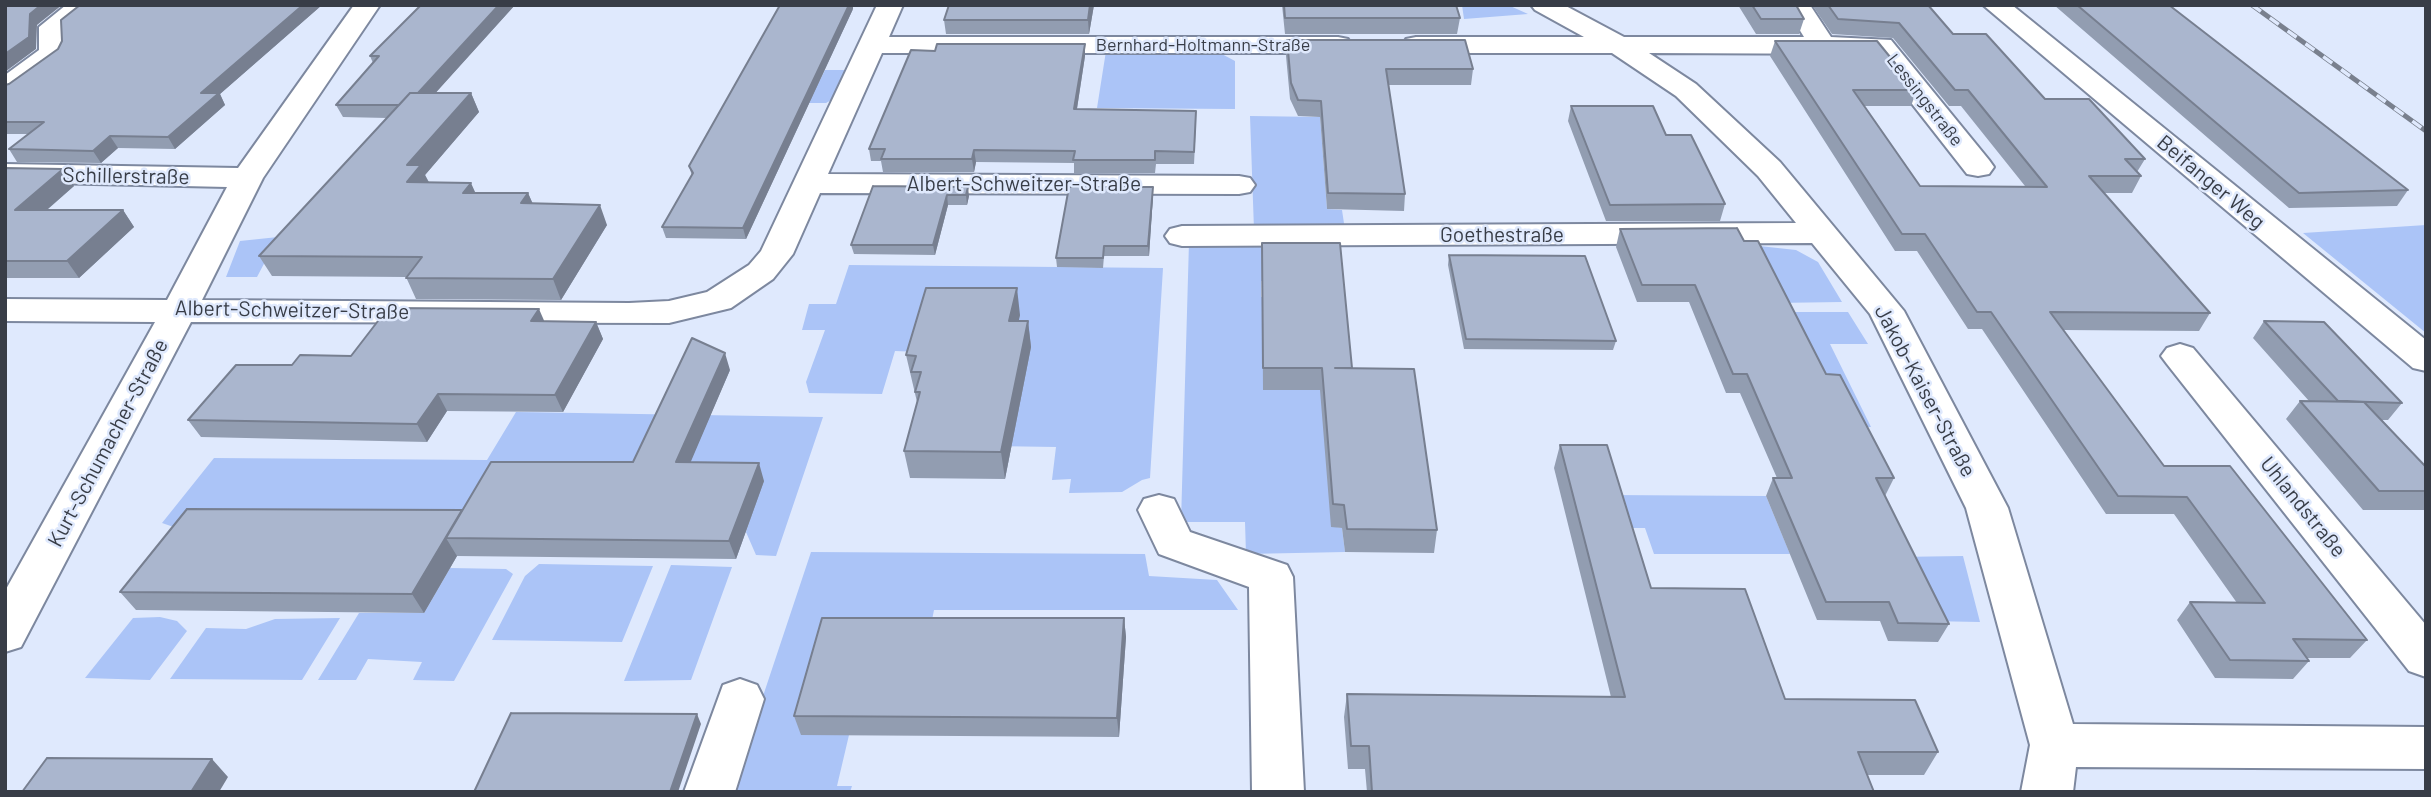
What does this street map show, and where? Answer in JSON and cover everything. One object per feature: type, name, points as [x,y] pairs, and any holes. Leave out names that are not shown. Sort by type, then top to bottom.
[{"type":"street","points":[[5,89],[53,53],[52,27],[84,5]]},
{"type":"street","name":"Kurt-Schumacher-Straße","points":[[5,634],[180,309],[247,178],[367,5]]},
{"type":"street","name":"Albert-Schweitzer-Straße","points":[[5,310],[180,309],[629,314],[694,308],[719,300],[761,272],[776,254],[890,5]]},
{"type":"street","name":"Jakob-Kaiser-Straße","points":[[1544,5],[1617,44],[1686,90],[1769,169],[1886,311],[1987,508],[2051,768]]},
{"type":"street","points":[[1797,5],[1823,45]]},
{"type":"street","name":"Beifanger Weg","points":[[1996,5],[2426,359]]},
{"type":"street","name":"Bernhard-Holtmann-Straße","points":[[873,45],[1617,44]]},
{"type":"street","name":"Lessingstraße","points":[[1617,44],[1881,46],[1978,167]]},
{"type":"street","name":"Schillerstraße","points":[[5,173],[247,178]]},
{"type":"street","name":"Albert-Schweitzer-Straße","points":[[809,183],[1239,186]]},
{"type":"street","name":"Goethestraße","points":[[1182,236],[1822,233]]},
{"type":"street","name":"Uhlandstraße","points":[[2180,356],[2426,658]]},
{"type":"street","points":[[1159,510],[1174,542],[1271,577],[1278,792]]},
{"type":"street","points":[[709,792],[740,699]]},
{"type":"street","points":[[2051,768],[2426,748]]},
{"type":"shaded area","points":[[1462,5],[1508,5],[1528,14],[1464,19]]},
{"type":"shaded area","points":[[1106,51],[1218,52],[1235,61],[1235,109],[1097,108]]},
{"type":"shaded area","points":[[825,70],[847,70],[835,98],[826,103],[808,103]]},
{"type":"shaded area","points":[[1250,116],[1320,117],[1327,209],[1342,210],[1345,230],[1254,230]]},
{"type":"shaded area","points":[[2426,225],[2426,333],[2303,233]]},
{"type":"shaded area","points":[[278,237],[257,277],[226,277],[240,241]]},
{"type":"shaded area","points":[[1189,242],[1333,242],[1270,281],[1261,281],[1261,297],[1271,297],[1332,390],[1331,526],[1342,528],[1345,552],[1246,554],[1245,522],[1181,522]]},
{"type":"shaded area","points":[[1750,245],[1796,250],[1818,262],[1842,302],[1774,303]]},
{"type":"shaded area","points":[[849,265],[1163,268],[1150,478],[1122,492],[1069,493],[1071,479],[1052,480],[1056,447],[928,445],[920,352],[895,351],[882,394],[809,393],[806,382],[825,330],[802,330],[809,304],[836,304]]},
{"type":"shaded area","points":[[1792,312],[1848,312],[1868,344],[1830,344],[1871,427],[1850,428]]},
{"type":"shaded area","points":[[516,412],[823,417],[776,556],[756,555],[746,532],[760,487],[467,538],[197,535],[162,523],[214,458],[487,460]]},
{"type":"shaded area","points":[[1608,495],[1766,496],[1790,554],[1654,554],[1645,528],[1617,528]]},
{"type":"shaded area","points":[[811,552],[1145,554],[1149,576],[1217,580],[1238,610],[934,610],[927,645],[849,735],[837,786],[852,786],[850,792],[731,792]]},
{"type":"shaded area","points":[[1963,556],[1980,622],[1928,621],[1897,557]]},
{"type":"shaded area","points":[[539,564],[653,566],[622,642],[492,640],[525,576]]},
{"type":"shaded area","points":[[671,565],[732,567],[691,680],[624,681]]},
{"type":"shaded area","points":[[450,568],[506,569],[513,574],[454,681],[413,680],[422,662],[368,659],[356,680],[318,680],[359,613],[424,613]]},
{"type":"shaded area","points":[[160,617],[177,621],[187,631],[150,680],[85,678],[133,618]]},
{"type":"shaded area","points":[[340,618],[302,680],[170,679],[206,628],[246,629],[275,619]]},
{"type":"building","points":[[5,5],[41,5],[30,14],[29,37],[5,54]]},
{"type":"building","points":[[80,5],[303,5],[201,93],[219,93],[168,137],[110,136],[93,151],[9,149],[44,122],[5,122],[5,85],[58,49],[62,41],[61,20]]},
{"type":"building","points":[[421,5],[499,5],[418,93],[410,93],[399,105],[336,105],[379,56],[370,56]]},
{"type":"building","points":[[780,5],[849,5],[743,228],[662,227],[693,173],[689,166]]},
{"type":"building","points":[[949,5],[1090,5],[1088,20],[944,20]]},
{"type":"building","points":[[1284,5],[1456,5],[1460,18],[1285,18]]},
{"type":"building","points":[[1752,5],[1796,5],[1804,19],[1761,19]]},
{"type":"building","points":[[1828,5],[1928,5],[1953,34],[1986,34],[2045,99],[2089,99],[2145,159],[2125,159],[2141,176],[2089,176],[2210,313],[2050,312],[2164,466],[2230,466],[2367,640],[2293,639],[2309,661],[2230,660],[2190,602],[2265,603],[2187,497],[2118,496],[1991,312],[1977,312],[1925,234],[1902,234],[1775,41],[1877,41],[1917,90],[1853,90],[1920,186],[2047,187],[1968,90],[1955,90],[1899,23],[1838,19]]},
{"type":"building","points":[[2077,5],[2169,5],[2408,190],[2299,193]]},
{"type":"building","points":[[1287,40],[1465,40],[1473,69],[1386,69],[1405,194],[1328,193],[1321,101],[1298,100],[1291,83]]},
{"type":"building","points":[[937,44],[1085,44],[1074,109],[1196,111],[1194,152],[1155,151],[1155,160],[1073,160],[1075,151],[974,150],[972,159],[881,159],[885,149],[869,149],[911,50],[935,51]]},
{"type":"building","points":[[410,93],[471,93],[407,165],[421,165],[407,182],[471,183],[463,193],[528,193],[521,203],[600,205],[553,279],[406,278],[422,257],[259,256]]},
{"type":"building","points":[[1571,106],[1653,106],[1666,135],[1691,135],[1725,204],[1610,205]]},
{"type":"building","points":[[5,168],[63,169],[15,210],[123,210],[67,261],[5,261]]},
{"type":"building","points":[[873,186],[968,187],[966,195],[947,195],[933,245],[851,245]]},
{"type":"building","points":[[1069,187],[1153,187],[1148,246],[1104,246],[1103,258],[1056,258]]},
{"type":"building","points":[[1737,228],[1744,241],[1758,241],[1826,374],[1840,375],[1894,478],[1876,478],[1949,624],[1898,623],[1889,602],[1826,602],[1773,478],[1792,478],[1747,374],[1733,374],[1695,285],[1642,285],[1620,229]]},
{"type":"building","points":[[1262,243],[1340,243],[1352,368],[1335,368],[1414,369],[1437,530],[1347,529],[1344,505],[1333,504],[1322,368],[1263,368]]},
{"type":"building","points":[[1449,255],[1585,256],[1616,341],[1466,339]]},
{"type":"building","points":[[926,288],[1017,288],[1009,321],[1028,321],[1001,452],[904,451],[920,392],[915,392],[921,372],[911,372],[916,356],[906,355]]},
{"type":"building","points":[[388,308],[539,309],[531,321],[596,322],[555,395],[438,394],[417,424],[188,420],[236,365],[292,365],[300,355],[351,356]]},
{"type":"building","points":[[2264,321],[2324,322],[2402,403],[2338,401]]},
{"type":"building","points":[[692,338],[725,353],[676,462],[759,463],[729,541],[446,538],[491,462],[633,462]]},
{"type":"building","points":[[2300,401],[2364,402],[2426,467],[2426,491],[2379,491]]},
{"type":"building","points":[[1560,445],[1607,445],[1651,588],[1745,589],[1785,699],[1915,700],[1938,752],[1858,752],[1874,792],[1372,792],[1369,746],[1351,746],[1347,694],[1625,697]]},
{"type":"building","points":[[187,509],[462,510],[412,594],[120,592]]},
{"type":"building","points":[[822,618],[1124,618],[1117,718],[794,716]]},
{"type":"building","points":[[511,713],[697,714],[670,792],[474,792]]},
{"type":"building","points":[[47,758],[212,759],[191,792],[22,792]]},
{"type":"railway","points":[[2252,5],[2426,131]]}]
